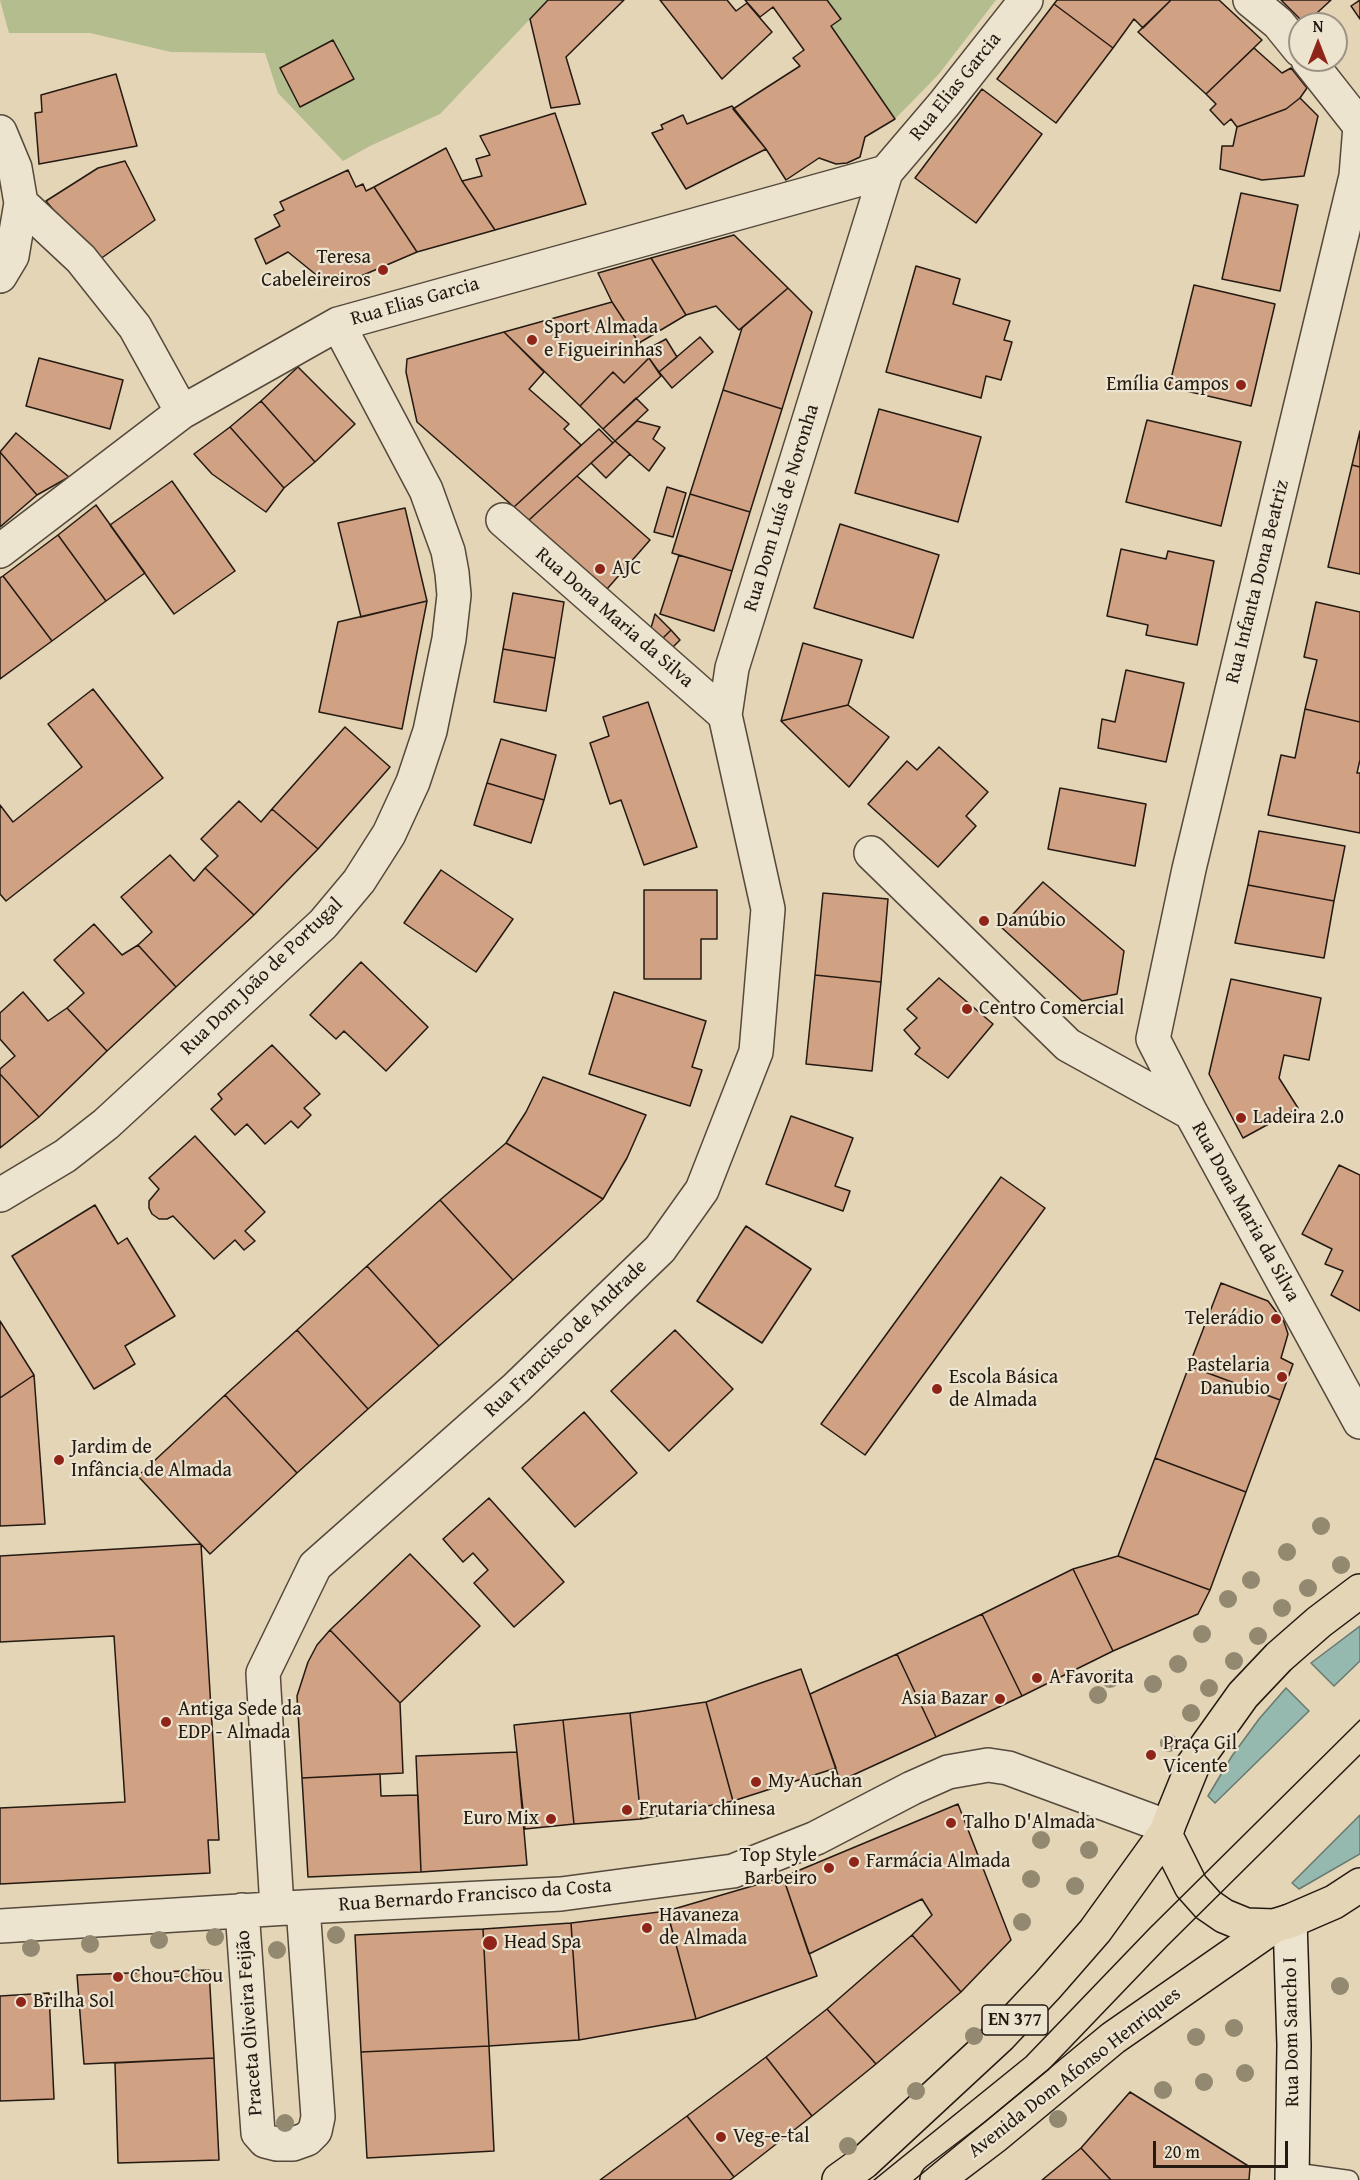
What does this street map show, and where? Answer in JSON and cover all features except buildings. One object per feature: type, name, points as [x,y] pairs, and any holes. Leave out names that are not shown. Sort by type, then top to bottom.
[{"type":"main road","name":"EN 377","points":[[839,2180],[864,2162],[1000,2036],[1047,1986],[1095,1931],[1166,1831],[1193,1765],[1243,1695],[1279,1656],[1360,1591]]},
{"type":"main road","points":[[1166,1831],[1191,1886],[1208,1905],[1224,1916],[1246,1925],[1282,1924],[1334,1902],[1360,1885]]},
{"type":"main road","name":"Avenida Dom Afonso Henriques","points":[[937,2180],[995,2136],[1113,2038],[1282,1924]]},
{"type":"street","name":"Rua Elias Garcia","points":[[845,303],[886,172],[944,104],[1026,0]]},
{"type":"street","points":[[1250,0],[1278,23],[1288,35]]},
{"type":"street","name":"Rua Infanta Dona Beatriz","points":[[1191,1113],[1153,1039],[1189,869],[1356,176],[1360,126],[1317,72]]},
{"type":"street","points":[[0,132],[15,168],[21,203],[12,256],[0,276]]},
{"type":"street","name":"Rua Elias Garcia","points":[[0,551],[182,412],[338,324],[886,172]]},
{"type":"street","points":[[21,203],[81,259],[135,327],[182,412]]},
{"type":"street","name":"Rua Dom Luís de Noronha","points":[[725,715],[732,668],[845,303]]},
{"type":"street","name":"Rua Dom João de Portugal","points":[[0,1195],[65,1156],[106,1124],[323,924],[359,881],[389,834],[413,783],[430,731],[449,639],[454,595],[452,573],[448,551],[426,490],[338,324]]},
{"type":"street","name":"Rua Dona Maria da Silva","points":[[503,520],[725,715]]},
{"type":"street","name":"Rua Francisco de Andrade","points":[[290,1907],[263,1673],[315,1566],[516,1388],[660,1249],[702,1190],[756,1052],[768,909],[725,715]]},
{"type":"street","name":"Rua Dona Maria da Silva","points":[[871,853],[1068,1045],[1191,1113],[1360,1422]]},
{"type":"street","name":"Rua Bernardo Francisco da Costa","points":[[0,1926],[290,1907],[561,1894],[733,1870],[816,1838],[948,1772],[988,1765],[1008,1768],[1166,1831]]},
{"type":"street","name":"Praceta Oliveira Feijão","points":[[242,1910],[258,2133],[265,2141],[293,2144],[307,2139],[315,2131],[318,2117],[290,1907]]},
{"type":"street","name":"Rua Dom Sancho I","points":[[1282,1924],[1294,2046],[1292,2176]]},
{"type":"lane","points":[[1292,2176],[1349,2180]]},
{"type":"green space","points":[[0,0],[548,0],[440,114],[343,161],[278,93],[265,53],[171,52],[90,33],[9,33]]},
{"type":"green space","points":[[827,0],[996,0],[938,75],[895,119],[831,26],[841,19]]},
{"type":"water","points":[[1360,1626],[1360,1661],[1334,1686],[1311,1663]]},
{"type":"water","points":[[1286,1688],[1309,1711],[1215,1803],[1208,1796],[1232,1756],[1259,1719]]},
{"type":"water","points":[[1360,1815],[1360,1854],[1299,1889],[1292,1883]]},
{"type":"tram line","points":[[874,2180],[1026,2057],[1150,1928],[1360,1720]]},
{"type":"tram line","points":[[914,2180],[1048,2070],[1167,1946],[1360,1755]]},
{"type":"place","name":"Teresa Cabeleireiros","points":[[383,270]]},
{"type":"place","name":"Sport Almada e Figueirinhas","points":[[532,340]]},
{"type":"place","name":"Emília Campos","points":[[1241,385]]},
{"type":"place","name":"AJC","points":[[600,569]]},
{"type":"place","name":"Danúbio","points":[[984,921]]},
{"type":"place","name":"Centro Comercial","points":[[967,1009]]},
{"type":"place","name":"Ladeira 2.0","points":[[1241,1118]]},
{"type":"place","name":"Telerádio","points":[[1276,1319]]},
{"type":"place","name":"Pastelaria Danubio","points":[[1282,1377]]},
{"type":"place","name":"Escola Básica de Almada","points":[[937,1389]]},
{"type":"place","name":"Jardim de Infância de Almada","points":[[59,1460]]},
{"type":"place","name":"A Favorita","points":[[1037,1678]]},
{"type":"place","name":"Asia Bazar","points":[[1000,1699]]},
{"type":"place","name":"Antiga Sede da EDP - Almada","points":[[166,1722]]},
{"type":"place","name":"Praça Gil Vicente","points":[[1151,1755]]},
{"type":"place","name":"My Auchan","points":[[756,1782]]},
{"type":"place","name":"Frutaria chinesa","points":[[627,1810]]},
{"type":"place","name":"Euro Mix","points":[[551,1819]]},
{"type":"place","name":"Talho D'Almada","points":[[951,1823]]},
{"type":"place","name":"Farmácia Almada","points":[[854,1862]]},
{"type":"place","name":"Top Style Barbeiro","points":[[829,1868]]},
{"type":"place","name":"Havaneza de Almada","points":[[647,1928]]},
{"type":"place","name":"Head Spa","points":[[490,1943]]},
{"type":"place","name":"Chou-Chou","points":[[118,1977]]},
{"type":"place","name":"Brilha Sol","points":[[21,2002]]},
{"type":"place","name":"Veg-e-tal","points":[[721,2137]]}]
